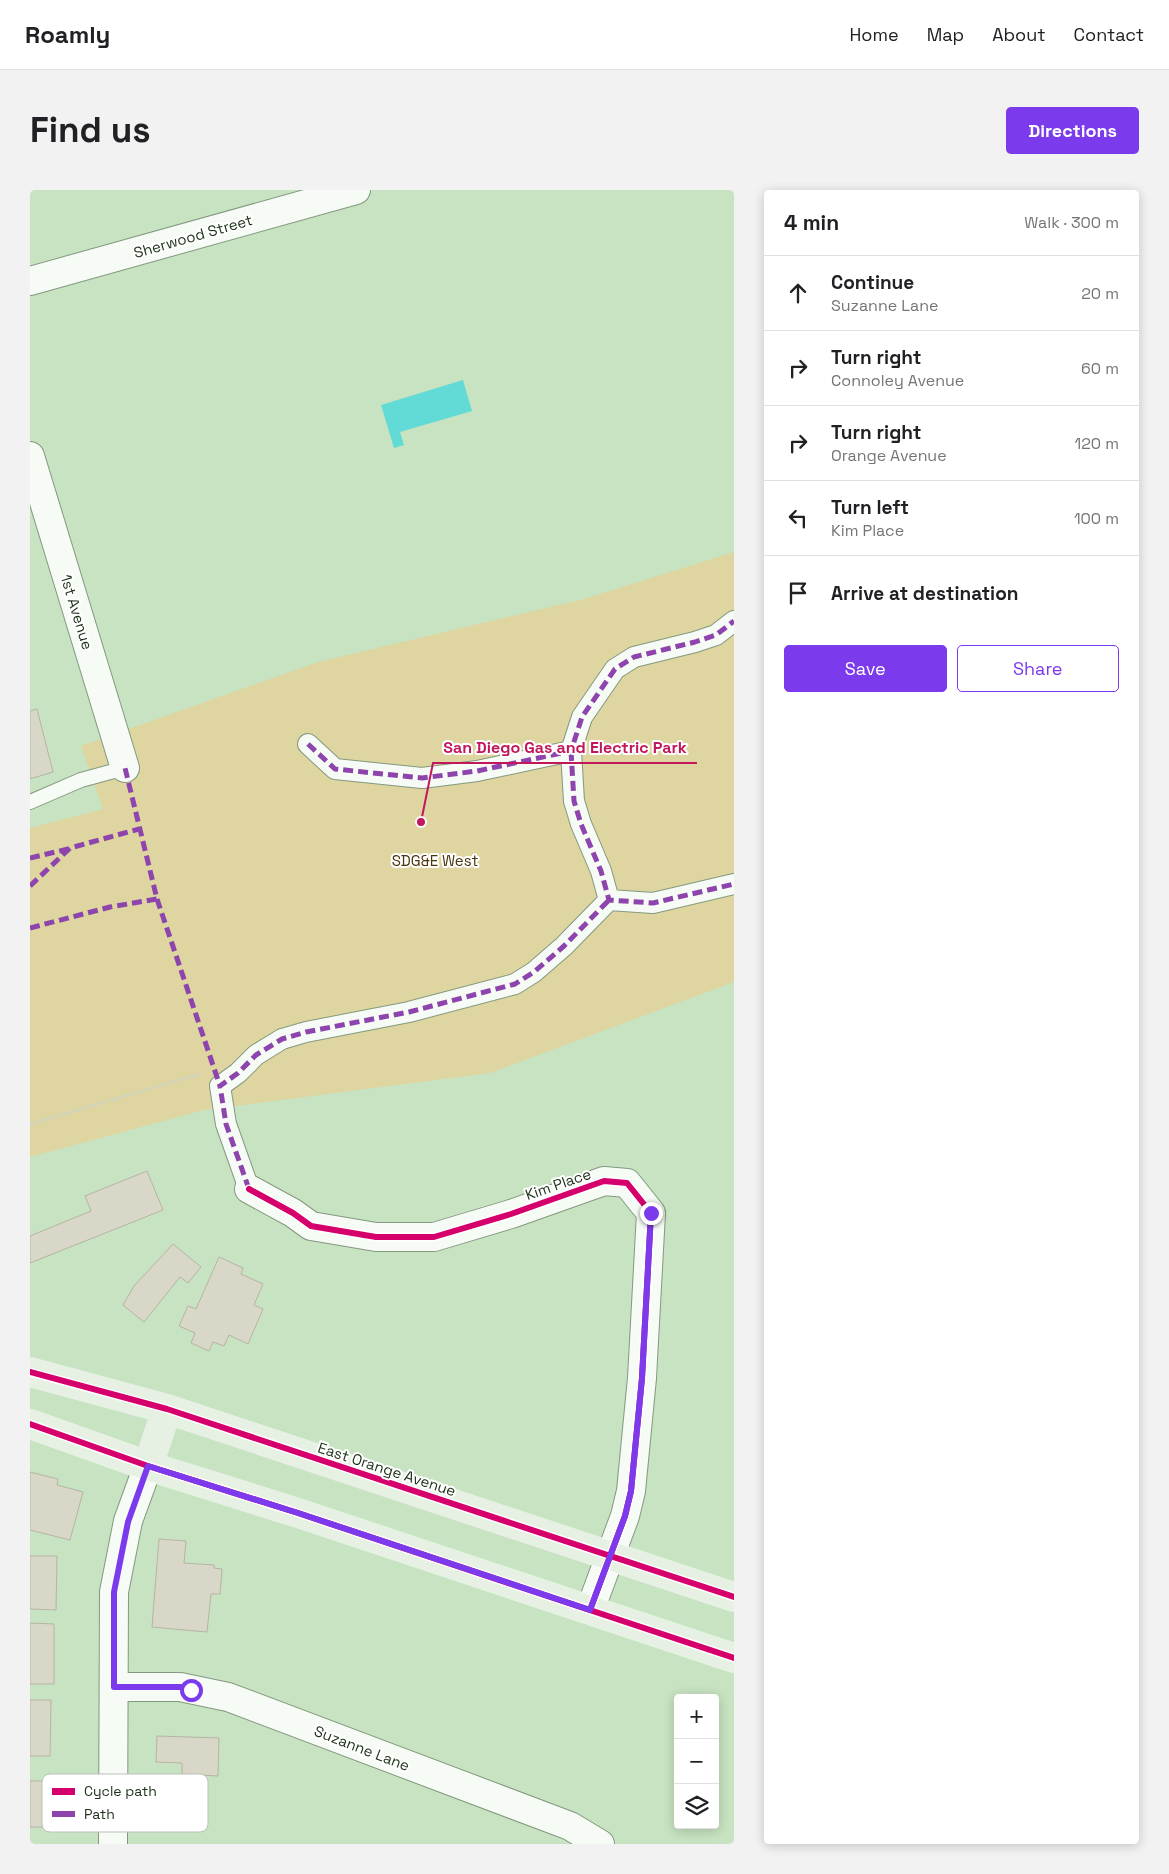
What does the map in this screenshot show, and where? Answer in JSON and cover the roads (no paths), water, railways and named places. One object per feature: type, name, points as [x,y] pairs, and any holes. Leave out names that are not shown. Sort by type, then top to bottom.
[{"type":"main road","name":"East Orange Avenue","points":[[30,1372],[167,1409],[734,1597]]},
{"type":"main road","points":[[148,1466],[167,1409]]},
{"type":"main road","points":[[30,1424],[148,1466],[298,1513],[734,1658]]},
{"type":"street","name":"Sherwood Street","points":[[30,281],[356,190]]},
{"type":"street","name":"1st Avenue","points":[[30,456],[125,768]]},
{"type":"street","points":[[609,900],[601,871],[581,824],[574,801],[571,751],[582,717],[615,669],[634,657],[716,635],[734,621]]},
{"type":"street","points":[[308,744],[335,769],[422,778],[477,771],[571,751]]},
{"type":"street","points":[[249,1189],[226,1124],[220,1086],[238,1073],[256,1055],[282,1039],[306,1032],[409,1012],[515,984],[534,972],[564,946],[609,900],[653,903],[734,884]]},
{"type":"street","name":"Kim Place","points":[[249,1189],[293,1213],[311,1226],[376,1237],[434,1237],[512,1214],[604,1181],[628,1183],[651,1213],[642,1378],[631,1491],[625,1516],[590,1610]]},
{"type":"street","points":[[113,1774],[114,1592],[128,1522],[148,1466]]},
{"type":"street","name":"Suzanne Lane","points":[[114,1687],[180,1687],[228,1698],[570,1826],[600,1844]]},
{"type":"lane","points":[[30,802],[81,780],[125,768]]},
{"type":"water","points":[[463,380],[472,411],[400,432],[404,445],[394,448],[381,405]]},
{"type":"place","name":"San Diego Gas and Electric Park","points":[[421,822]]},
{"type":"park label","name":"SDG&E West","points":[[435,860]]}]
